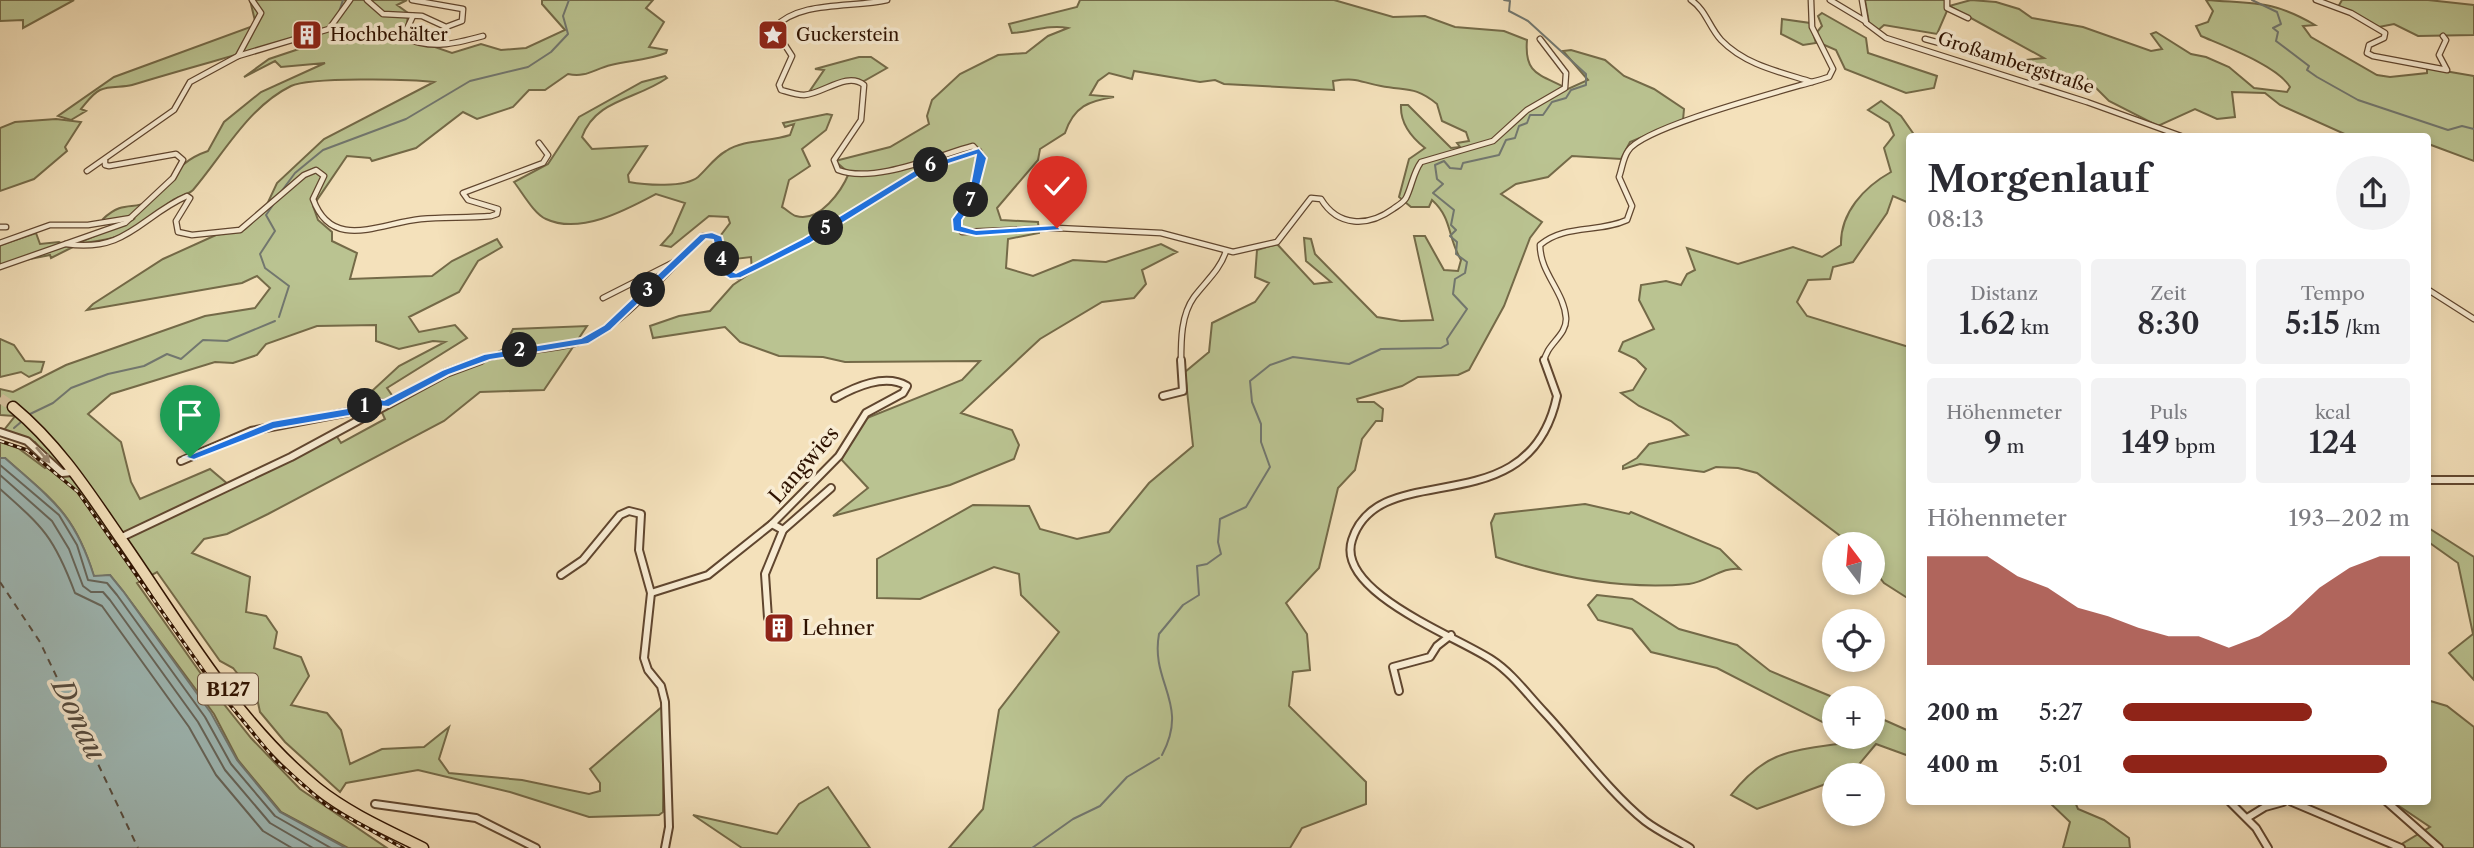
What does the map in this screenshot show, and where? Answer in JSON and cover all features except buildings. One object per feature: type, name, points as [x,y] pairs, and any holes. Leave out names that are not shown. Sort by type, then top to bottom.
[{"type":"main road","name":"B127","points":[[16,408],[74,472],[215,673],[291,764],[315,786],[349,810],[423,848]]},
{"type":"street","points":[[238,56],[261,13],[252,0]]},
{"type":"street","points":[[0,267],[29,254],[116,227],[131,218],[173,178],[183,157],[176,154],[87,171],[177,108],[190,82],[238,56],[328,29],[350,0]]},
{"type":"street","points":[[367,0],[383,14],[412,16],[449,27],[461,23],[464,11],[453,6],[412,0]]},
{"type":"street","points":[[887,0],[850,8],[800,11],[778,21],[775,32],[792,56],[779,87],[805,96],[849,80],[863,83],[865,96],[861,120],[834,160],[836,168],[846,174],[875,174],[966,147],[975,147],[982,158],[973,197],[956,222],[957,228],[962,232],[1068,228],[1161,233],[1226,251],[1277,242],[1311,198],[1321,199],[1329,212],[1342,219],[1361,222],[1382,217],[1405,200],[1414,172],[1421,162],[1493,141],[1527,110],[1565,88],[1566,73],[1540,39]]},
{"type":"street","points":[[1691,0],[1703,8],[1718,37],[1732,49],[1761,66],[1812,82]]},
{"type":"street","points":[[1690,848],[1645,821],[1510,674],[1368,585],[1352,562],[1350,542],[1363,521],[1386,504],[1418,492],[1508,470],[1523,461],[1533,449],[1558,394],[1544,367],[1544,358],[1566,324],[1564,310],[1541,263],[1540,245],[1555,235],[1608,227],[1627,220],[1632,206],[1619,177],[1628,150],[1636,142],[1695,118],[1829,77],[1833,69],[1815,35],[1809,6],[1811,0]]},
{"type":"street","name":"Großambergstraße","points":[[1830,0],[1865,21],[1879,35],[2174,133]]},
{"type":"street","points":[[1862,0],[1865,21]]},
{"type":"street","points":[[1947,0],[1947,8],[1968,18]]},
{"type":"street","points":[[2316,0],[2351,13],[2385,33],[2384,38],[2369,45],[2367,53],[2373,56],[2447,70],[2439,55],[2445,40],[2442,36]]},
{"type":"street","points":[[412,16],[403,37],[431,47],[448,47],[483,36]]},
{"type":"street","points":[[1924,39],[2021,65]]},
{"type":"street","points":[[1944,57],[1950,46]]},
{"type":"street","points":[[66,244],[79,246],[123,238],[144,226],[173,202],[187,196],[190,198],[176,221],[178,232],[192,235],[232,233],[253,221],[303,175],[319,170],[323,178],[314,197],[324,222],[351,230],[419,219],[491,216],[497,214],[498,209],[467,200],[463,193],[544,163],[548,155],[539,143]]},
{"type":"street","points":[[120,538],[284,461],[439,376],[488,356],[570,345],[590,339],[608,327],[680,260],[698,239],[712,235],[718,238],[725,271],[738,276],[806,241],[924,169],[979,151]]},
{"type":"street","points":[[105,160],[105,165],[109,166]]},
{"type":"street","points":[[0,243],[50,225],[88,225],[131,218]]},
{"type":"street","points":[[1163,396],[1183,391],[1179,354],[1190,304],[1216,274],[1226,251]]},
{"type":"street","points":[[603,298],[635,285],[671,261],[680,260]]},
{"type":"street","points":[[2431,291],[2474,318]]},
{"type":"street","name":"Langwies","points":[[650,593],[687,584],[708,575],[772,524],[839,456],[866,412],[903,393],[907,386],[896,381],[864,385],[835,398]]},
{"type":"street","points":[[181,461],[272,425],[349,412],[375,402],[385,405]]},
{"type":"street","points":[[0,432],[35,446],[62,473],[74,472]]},
{"type":"street","points":[[2431,481],[2474,480]]},
{"type":"street","points":[[768,618],[765,574],[783,530],[831,488]]},
{"type":"street","points":[[561,575],[586,560],[618,516],[633,510],[642,516],[639,550],[650,593],[644,658],[664,695],[669,827],[665,848]]},
{"type":"street","points":[[772,524],[783,530]]},
{"type":"street","points":[[1399,691],[1393,667],[1430,657],[1437,646],[1451,635]]},
{"type":"street","points":[[375,804],[476,818],[536,848]]},
{"type":"street","points":[[2233,805],[2247,818],[2268,848]]},
{"type":"street","points":[[2247,818],[2272,805]]},
{"type":"street","points":[[2299,805],[2401,848]]},
{"type":"street","points":[[2390,805],[2439,848]]},
{"type":"green space","points":[[0,0],[74,0],[23,28],[23,20],[0,21]]},
{"type":"green space","points":[[250,0],[407,0],[397,5],[408,13],[406,37],[452,53],[481,44],[501,50],[526,48],[565,30],[542,4],[542,0],[653,0],[646,8],[664,22],[649,47],[667,50],[666,53],[611,65],[585,74],[568,74],[545,90],[529,90],[513,107],[477,119],[463,112],[416,148],[372,161],[370,158],[347,156],[313,206],[318,220],[332,232],[332,241],[357,253],[350,279],[432,276],[452,261],[497,239],[502,247],[478,261],[459,292],[409,317],[419,332],[455,325],[467,338],[387,388],[396,401],[502,350],[513,329],[587,326],[544,390],[480,392],[444,421],[268,514],[227,534],[204,539],[192,553],[250,577],[246,612],[266,616],[277,632],[274,648],[301,657],[309,676],[291,705],[327,713],[341,730],[350,764],[382,749],[424,747],[449,727],[439,759],[449,773],[522,780],[589,794],[600,791],[600,783],[590,769],[664,705],[663,812],[659,815],[589,817],[510,792],[418,770],[346,783],[340,792],[285,742],[260,712],[257,698],[233,668],[220,661],[157,572],[137,583],[211,688],[251,738],[300,789],[387,848],[348,848],[281,812],[238,760],[214,714],[123,591],[110,575],[94,577],[79,537],[60,509],[5,458],[0,458],[0,442],[18,448],[45,468],[53,464],[35,442],[4,430],[15,416],[0,415],[0,389],[13,392],[66,365],[205,316],[255,308],[270,288],[257,276],[242,283],[87,310],[93,304],[163,259],[216,235],[245,229],[263,213],[277,183],[324,139],[434,82],[338,80],[291,86],[262,106],[249,119],[191,192],[171,201],[146,223],[130,232],[104,240],[76,244],[133,219],[123,217],[105,222],[103,219],[117,209],[148,201],[187,161],[208,151],[224,122],[261,92],[325,63],[281,67],[275,61],[244,77],[269,59],[317,43],[318,35],[309,33],[132,85],[104,88],[94,94],[81,109],[86,111],[71,120],[58,116],[114,77],[256,25]],"holes":[[[376,325],[376,341],[399,349],[433,341],[445,342],[399,366],[372,391],[385,419],[341,443],[336,435],[229,485],[210,469],[140,499],[131,482],[121,442],[88,414],[111,394],[215,362],[233,363],[257,355],[266,344],[317,326]]]},
{"type":"green space","points":[[1080,0],[1334,0],[1393,17],[1425,16],[1455,27],[1504,31],[1527,40],[1531,67],[1542,76],[1568,89],[1588,80],[1563,51],[1571,50],[1605,60],[1624,76],[1654,89],[1684,109],[1683,120],[1630,142],[1621,159],[1572,156],[1548,177],[1516,184],[1501,194],[1542,222],[1530,238],[1504,306],[1469,370],[1458,375],[1418,377],[1402,386],[1357,399],[1358,402],[1374,402],[1383,409],[1382,421],[1376,421],[1362,439],[1355,470],[1338,488],[1319,568],[1286,603],[1307,634],[1310,670],[1293,672],[1289,706],[1366,782],[1366,804],[1302,828],[1290,848],[949,848],[983,809],[999,710],[1059,632],[1021,595],[1019,574],[994,567],[920,599],[877,598],[877,559],[973,505],[1029,506],[1040,529],[1077,539],[1109,532],[1149,483],[1193,446],[1185,372],[1209,352],[1212,323],[1255,302],[1269,283],[1255,277],[1257,250],[1277,244],[1314,284],[1331,282],[1306,261],[1304,238],[1311,239],[1315,254],[1377,317],[1401,321],[1433,320],[1414,236],[1425,236],[1444,270],[1458,271],[1461,260],[1439,207],[1432,200],[1429,207],[1411,207],[1399,197],[1409,159],[1425,148],[1407,129],[1402,118],[1401,105],[1408,105],[1451,148],[1460,147],[1457,143],[1469,141],[1466,132],[1442,121],[1437,104],[1410,90],[1353,80],[1333,81],[1334,90],[1224,84],[1215,80],[1200,82],[1134,71],[1132,79],[1109,73],[1098,81],[1090,95],[1114,97],[1090,103],[1078,111],[1065,133],[1040,149],[1038,160],[997,208],[1001,220],[1038,222],[1039,233],[1008,239],[1006,268],[1033,276],[1073,260],[1106,262],[1161,244],[1177,252],[1142,270],[1146,284],[1134,298],[1102,302],[1040,339],[961,413],[1012,430],[1019,445],[1014,459],[950,485],[833,516],[868,488],[838,456],[862,420],[962,380],[980,361],[845,362],[823,357],[779,356],[740,342],[725,327],[653,338],[650,326],[679,316],[710,311],[733,285],[752,272],[751,257],[726,260],[721,235],[730,223],[728,217],[709,216],[671,247],[661,245],[672,233],[685,203],[656,194],[602,218],[573,224],[559,223],[537,213],[514,182],[548,164],[579,117],[642,82],[665,76],[667,78],[655,85],[607,107],[588,124],[582,137],[592,149],[647,146],[628,175],[629,182],[654,185],[684,183],[698,177],[718,156],[733,147],[790,135],[794,124],[785,127],[783,123],[832,115],[826,130],[802,149],[810,166],[789,180],[782,207],[796,216],[813,215],[829,204],[849,173],[835,161],[890,147],[929,124],[927,116],[932,100],[960,74],[998,55],[1026,53],[1048,36],[1068,28],[1012,33],[1009,24],[1077,7]]},
{"type":"green space","points":[[1865,0],[1945,0],[1947,11],[1937,34],[1884,25],[1876,32],[1869,23]]},
{"type":"green space","points":[[1971,0],[1996,2],[2019,9],[2032,18],[2083,27],[2151,51],[2162,49],[2151,34],[2156,32],[2191,54],[2229,67],[2254,88],[2287,92],[2290,87],[2284,79],[2250,57],[2201,36],[2196,26],[2208,22],[2213,11],[2206,0],[2275,7],[2315,25],[2303,26],[2311,37],[2377,75],[2390,77],[2427,73],[2427,68],[2474,76],[2474,161],[2431,145],[2431,133],[2342,133],[2280,105],[2265,93],[2232,92],[2235,117],[2217,119],[2195,109],[2158,126],[2109,101],[2086,78],[2038,71],[2026,60],[2044,58],[1949,6]]},
{"type":"green space","points":[[2342,0],[2428,0],[2474,5],[2474,35],[2418,36],[2394,24],[2379,27],[2338,7]]},
{"type":"green space","points":[[1822,13],[1866,38],[1868,53],[1937,76],[1934,88],[1906,93],[1845,69],[1836,50],[1822,44],[1817,32],[1822,26],[1818,16]]},
{"type":"green space","points":[[1782,19],[1810,23],[1816,43],[1803,45],[1781,34]]},
{"type":"green space","points":[[859,57],[871,57],[887,68],[864,81],[843,81],[807,95],[824,70],[815,69]]},
{"type":"green space","points":[[1881,101],[1901,116],[1913,133],[1906,133],[1906,202],[1893,196],[1887,213],[1853,262],[1833,267],[1830,279],[1808,280],[1797,302],[1807,316],[1906,346],[1906,597],[1885,584],[1885,532],[1835,532],[1757,473],[1738,468],[1716,467],[1704,472],[1640,464],[1623,469],[1623,466],[1637,458],[1649,444],[1688,435],[1671,421],[1639,406],[1621,393],[1633,390],[1646,369],[1636,359],[1619,351],[1623,342],[1654,329],[1639,300],[1641,285],[1666,281],[1681,285],[1687,274],[1695,270],[1687,248],[1738,264],[1793,247],[1822,257],[1841,245],[1849,212],[1863,193],[1891,172],[1884,148],[1894,135],[1889,123],[1868,110]]},
{"type":"green space","points":[[56,119],[81,122],[65,147],[67,151],[34,179],[0,191],[0,128],[15,122]]},
{"type":"green space","points":[[36,233],[40,244],[59,242],[71,248],[51,258],[50,255],[0,265],[0,245]]},
{"type":"green space","points":[[0,339],[14,345],[25,361],[44,362],[41,372],[29,377],[21,372],[0,377]]},
{"type":"green space","points":[[1585,504],[1629,514],[1631,512],[1720,549],[1740,569],[1727,570],[1689,584],[1640,585],[1567,576],[1496,557],[1491,523],[1495,514]]},
{"type":"green space","points":[[2431,530],[2474,557],[2474,680],[2449,653],[2473,634],[2458,563],[2431,544]]},
{"type":"green space","points":[[1597,595],[1632,599],[1679,629],[1737,645],[1770,671],[1822,693],[1822,722],[1717,668],[1651,652],[1632,629],[1598,620],[1588,605]]},
{"type":"green space","points":[[2431,701],[2447,706],[2474,727],[2474,848],[2395,848],[2430,827],[2397,805],[2431,805]]},
{"type":"green space","points":[[1885,720],[1906,730],[1906,755],[1885,747]]},
{"type":"green space","points":[[1822,746],[1822,749],[1872,749],[1860,763],[1822,763],[1822,785],[1757,809],[1731,795],[1754,770],[1766,762],[1804,749]]},
{"type":"green space","points":[[828,787],[870,848],[742,848],[693,815],[777,834],[799,804]]},
{"type":"green space","points":[[2052,805],[2076,805],[2078,809],[2104,820],[2129,838],[2130,848],[2063,848],[2070,822]]},
{"type":"water","name":"Donau","points":[[0,458],[5,458],[60,509],[78,537],[94,576],[110,575],[123,591],[211,713],[237,760],[280,812],[346,848],[0,848]]},
{"type":"waterway","points":[[338,15],[343,0]]},
{"type":"waterway","points":[[281,192],[295,173],[323,150],[406,119],[470,81],[528,67],[551,52],[568,34],[563,16],[569,0]]},
{"type":"waterway","points":[[1162,755],[1170,737],[1172,721],[1160,666],[1159,634],[1183,605],[1199,595],[1197,566],[1207,564],[1221,554],[1218,542],[1220,519],[1246,507],[1270,467],[1261,442],[1261,424],[1252,402],[1250,381],[1270,365],[1293,357],[1349,364],[1381,349],[1441,348],[1448,344],[1447,339],[1467,309],[1453,294],[1455,279],[1465,273],[1467,262],[1456,254],[1457,242],[1450,236],[1456,230],[1451,225],[1454,210],[1433,193],[1443,184],[1437,179],[1435,165],[1444,161],[1450,168],[1461,169],[1463,163],[1499,155],[1506,140],[1515,138],[1519,126],[1527,123],[1530,115],[1543,115],[1552,102],[1566,98],[1571,90],[1586,85],[1586,74],[1528,21],[1509,11],[1510,1],[1504,0]]},
{"type":"waterway","points":[[2252,0],[2277,12],[2281,24],[2273,28],[2278,32],[2276,41],[2309,66],[2307,70],[2317,77],[2358,100],[2448,130],[2462,126],[2474,129]]},
{"type":"waterway","points":[[273,205],[266,215],[275,231],[260,254],[265,268],[289,286],[279,317]]},
{"type":"waterway","points":[[28,415],[53,403],[71,388],[108,374],[144,366],[167,354],[181,359],[203,340],[227,341],[275,321]]},
{"type":"waterway","points":[[14,428],[21,422]]},
{"type":"waterway","points":[[1032,848],[1073,819],[1100,806],[1127,777],[1159,758]]},
{"type":"ferry route","points":[[0,582],[40,642],[138,848]]},
{"type":"tunnel","points":[[0,398],[13,407]]},
{"type":"railway","points":[[0,441],[27,450],[78,492],[212,683],[276,761],[327,806],[403,848]]},
{"type":"place","name":"Hochbehälter","points":[[307,35]]},
{"type":"place","name":"Guckerstein","points":[[773,35]]},
{"type":"place","name":"Lehner","points":[[779,628]]},
{"type":"route","points":[[190,457],[242,434],[272,425],[354,411],[375,402],[385,405],[420,385],[488,356],[584,341],[608,327],[704,236],[712,235],[718,238],[726,273],[738,276],[806,241],[862,204],[924,169],[952,158],[979,151],[982,154],[973,197],[955,225],[959,230],[976,233],[1057,228]]}]
